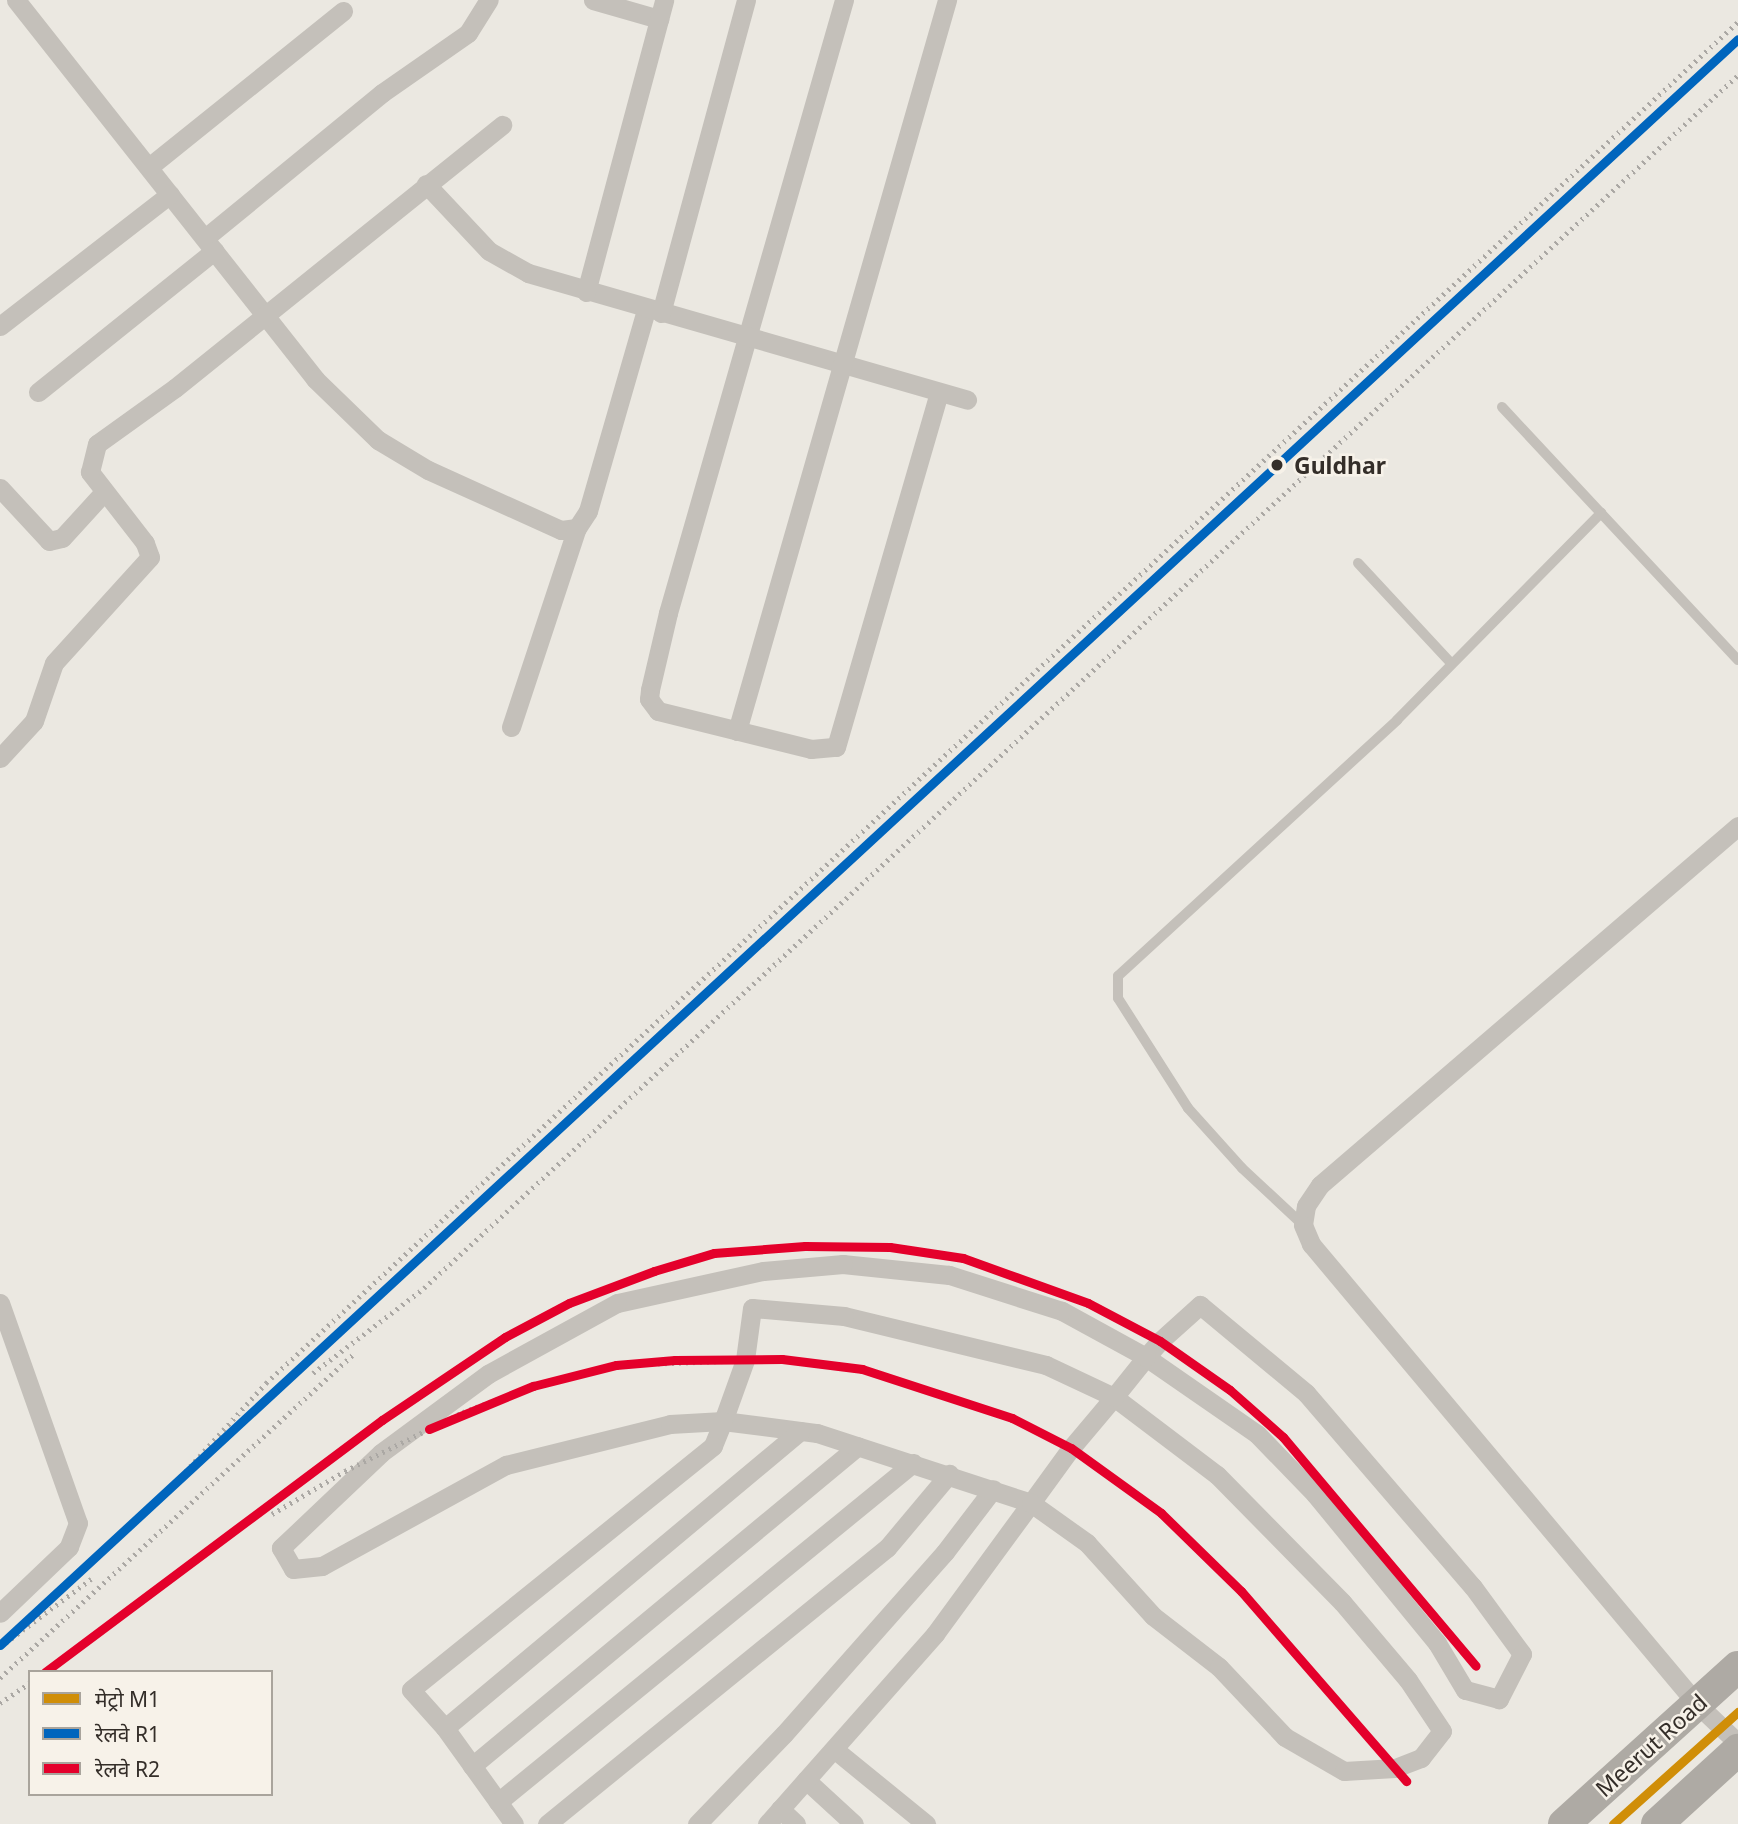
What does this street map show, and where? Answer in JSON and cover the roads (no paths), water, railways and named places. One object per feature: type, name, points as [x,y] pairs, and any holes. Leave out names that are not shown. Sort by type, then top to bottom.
[{"type":"highway","name":"Meerut Road","points":[[1564,1824],[1738,1667]]},
{"type":"highway","points":[[1657,1824],[1738,1750]]},
{"type":"street","points":[[16,0],[314,379],[390,449],[561,530],[577,528]]},
{"type":"street","points":[[38,392],[372,101],[468,33],[489,0]]},
{"type":"street","points":[[586,292],[662,9],[593,0]]},
{"type":"street","points":[[511,727],[577,528],[588,511],[654,311],[746,0]]},
{"type":"street","points":[[845,0],[668,614],[649,699],[667,715],[811,749],[836,747],[939,393]]},
{"type":"street","points":[[737,731],[947,0]]},
{"type":"street","points":[[149,167],[343,11]]},
{"type":"street","points":[[0,758],[34,721],[54,663],[150,557],[145,543],[90,472],[90,456],[97,444],[502,125]]},
{"type":"street","points":[[426,184],[473,236],[508,264],[586,292],[749,336],[967,400]]},
{"type":"street","points":[[0,326],[170,194]]},
{"type":"street","points":[[0,488],[49,541],[62,538],[104,492]]},
{"type":"street","points":[[1738,826],[1320,1185],[1306,1206],[1303,1225],[1311,1244],[1696,1703],[1738,1743]]},
{"type":"street","points":[[514,1824],[445,1728],[411,1690],[713,1446],[723,1421],[745,1360],[752,1308],[844,1317],[1046,1365],[1114,1397],[1217,1475],[1342,1602],[1408,1680],[1442,1731],[1421,1758],[1395,1768],[1344,1771],[1285,1737],[1219,1667],[1153,1616],[1087,1543],[1031,1503],[914,1463],[800,1431],[723,1421],[670,1424],[506,1465],[322,1566],[293,1569],[281,1548],[381,1452],[478,1382],[617,1303],[763,1271],[844,1264],[950,1275],[1062,1311],[1146,1357],[1257,1434],[1315,1494],[1437,1643],[1465,1690],[1499,1699],[1522,1654],[1473,1587],[1306,1393],[1200,1305],[1146,1357],[1114,1397],[1031,1503],[935,1634],[767,1824]]},
{"type":"street","points":[[0,1303],[78,1523],[69,1547],[0,1613]]},
{"type":"street","points":[[445,1728],[800,1431]]},
{"type":"street","points":[[472,1766],[858,1446]]},
{"type":"street","points":[[498,1802],[914,1463]]},
{"type":"street","points":[[547,1824],[887,1548],[949,1474]]},
{"type":"street","points":[[698,1824],[784,1734],[944,1552],[993,1489]]},
{"type":"street","points":[[834,1749],[926,1824]]},
{"type":"street","points":[[806,1780],[854,1824]]},
{"type":"street","points":[[780,1809],[796,1824]]},
{"type":"lane","points":[[1502,407],[1738,660]]},
{"type":"lane","points":[[1303,1225],[1242,1168],[1188,1108],[1137,1034],[1118,998],[1115,984],[1451,663],[1601,513]]},
{"type":"lane","points":[[1358,563],[1451,663]]},
{"type":"railway","points":[[176,1482],[266,1383],[1738,22]]},
{"type":"railway","points":[[313,1373],[424,1288],[1738,75]]},
{"type":"railway","points":[[48,1670],[382,1420],[505,1337],[569,1303],[654,1271],[714,1253],[805,1246],[890,1247],[963,1258],[1088,1303],[1160,1341],[1230,1390],[1283,1437],[1476,1666]]},
{"type":"railway","points":[[0,1678],[352,1355]]},
{"type":"railway","points":[[272,1514],[345,1471],[463,1412],[533,1386],[616,1365],[782,1359],[862,1369],[1012,1418],[1071,1448],[1161,1513],[1241,1591],[1406,1781]]},
{"type":"railway","points":[[0,1647],[91,1579]]},
{"type":"railway","points":[[0,1703],[28,1684]]},
{"type":"metro line","name":"M1","points":[[1613,1824],[1738,1712]]},
{"type":"rail line","name":"R1","points":[[0,1645],[1738,39]]},
{"type":"rail line","name":"R2","points":[[48,1670],[382,1420],[505,1337],[569,1303],[654,1271],[714,1253],[805,1246],[890,1247],[963,1258],[1088,1303],[1160,1341],[1230,1390],[1283,1437],[1476,1666]]},
{"type":"rail line","name":"R2","points":[[429,1429],[533,1386],[616,1365],[675,1360],[782,1359],[862,1369],[1012,1418],[1071,1448],[1161,1513],[1241,1591],[1406,1781]]},
{"type":"place","name":"Guldhar","points":[[1277,465]]}]
